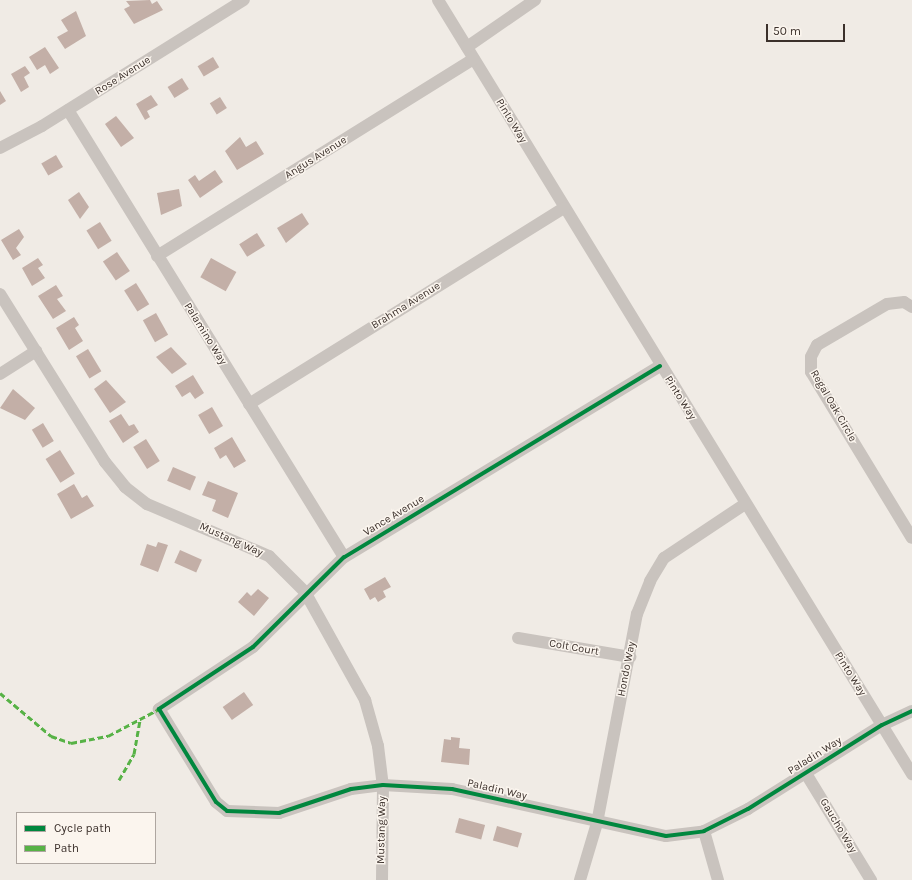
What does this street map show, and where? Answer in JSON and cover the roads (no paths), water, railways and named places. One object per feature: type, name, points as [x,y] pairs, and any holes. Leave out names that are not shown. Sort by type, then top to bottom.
[{"type":"street","name":"Rose Avenue","points":[[0,148],[68,110],[244,0]]},
{"type":"street","name":"Pinto Way","points":[[438,0],[660,366],[912,774]]},
{"type":"street","points":[[466,47],[535,0]]},
{"type":"street","name":"Angus Avenue","points":[[157,256],[474,59]]},
{"type":"street","name":"Palamino Way","points":[[68,110],[344,557]]},
{"type":"street","name":"Brahma Avenue","points":[[249,404],[564,208]]},
{"type":"street","name":"Mustang Way","points":[[0,294],[105,462],[125,487],[147,504],[269,556],[305,592],[365,700],[378,746],[383,785],[382,880]]},
{"type":"street","name":"Regal Oak Circle","points":[[912,307],[904,302],[887,304],[817,345],[811,357],[811,372],[912,538]]},
{"type":"street","points":[[0,374],[36,351]]},
{"type":"street","name":"Vance Avenue","points":[[159,709],[253,647],[278,625],[305,592],[344,557],[660,366]]},
{"type":"street","name":"Hondo Way","points":[[580,880],[597,823],[630,657],[636,614],[664,558],[745,504]]},
{"type":"street","name":"Colt Court","points":[[518,638],[630,657]]},
{"type":"street","name":"Paladin Way","points":[[159,709],[194,770],[227,811],[279,813],[351,790],[383,785],[452,789],[597,823],[666,836],[704,831],[748,809],[882,725]]},
{"type":"street","points":[[882,725],[912,711]]},
{"type":"street","name":"Gaucho Way","points":[[805,772],[871,880]]},
{"type":"street","points":[[704,831],[718,880]]}]
